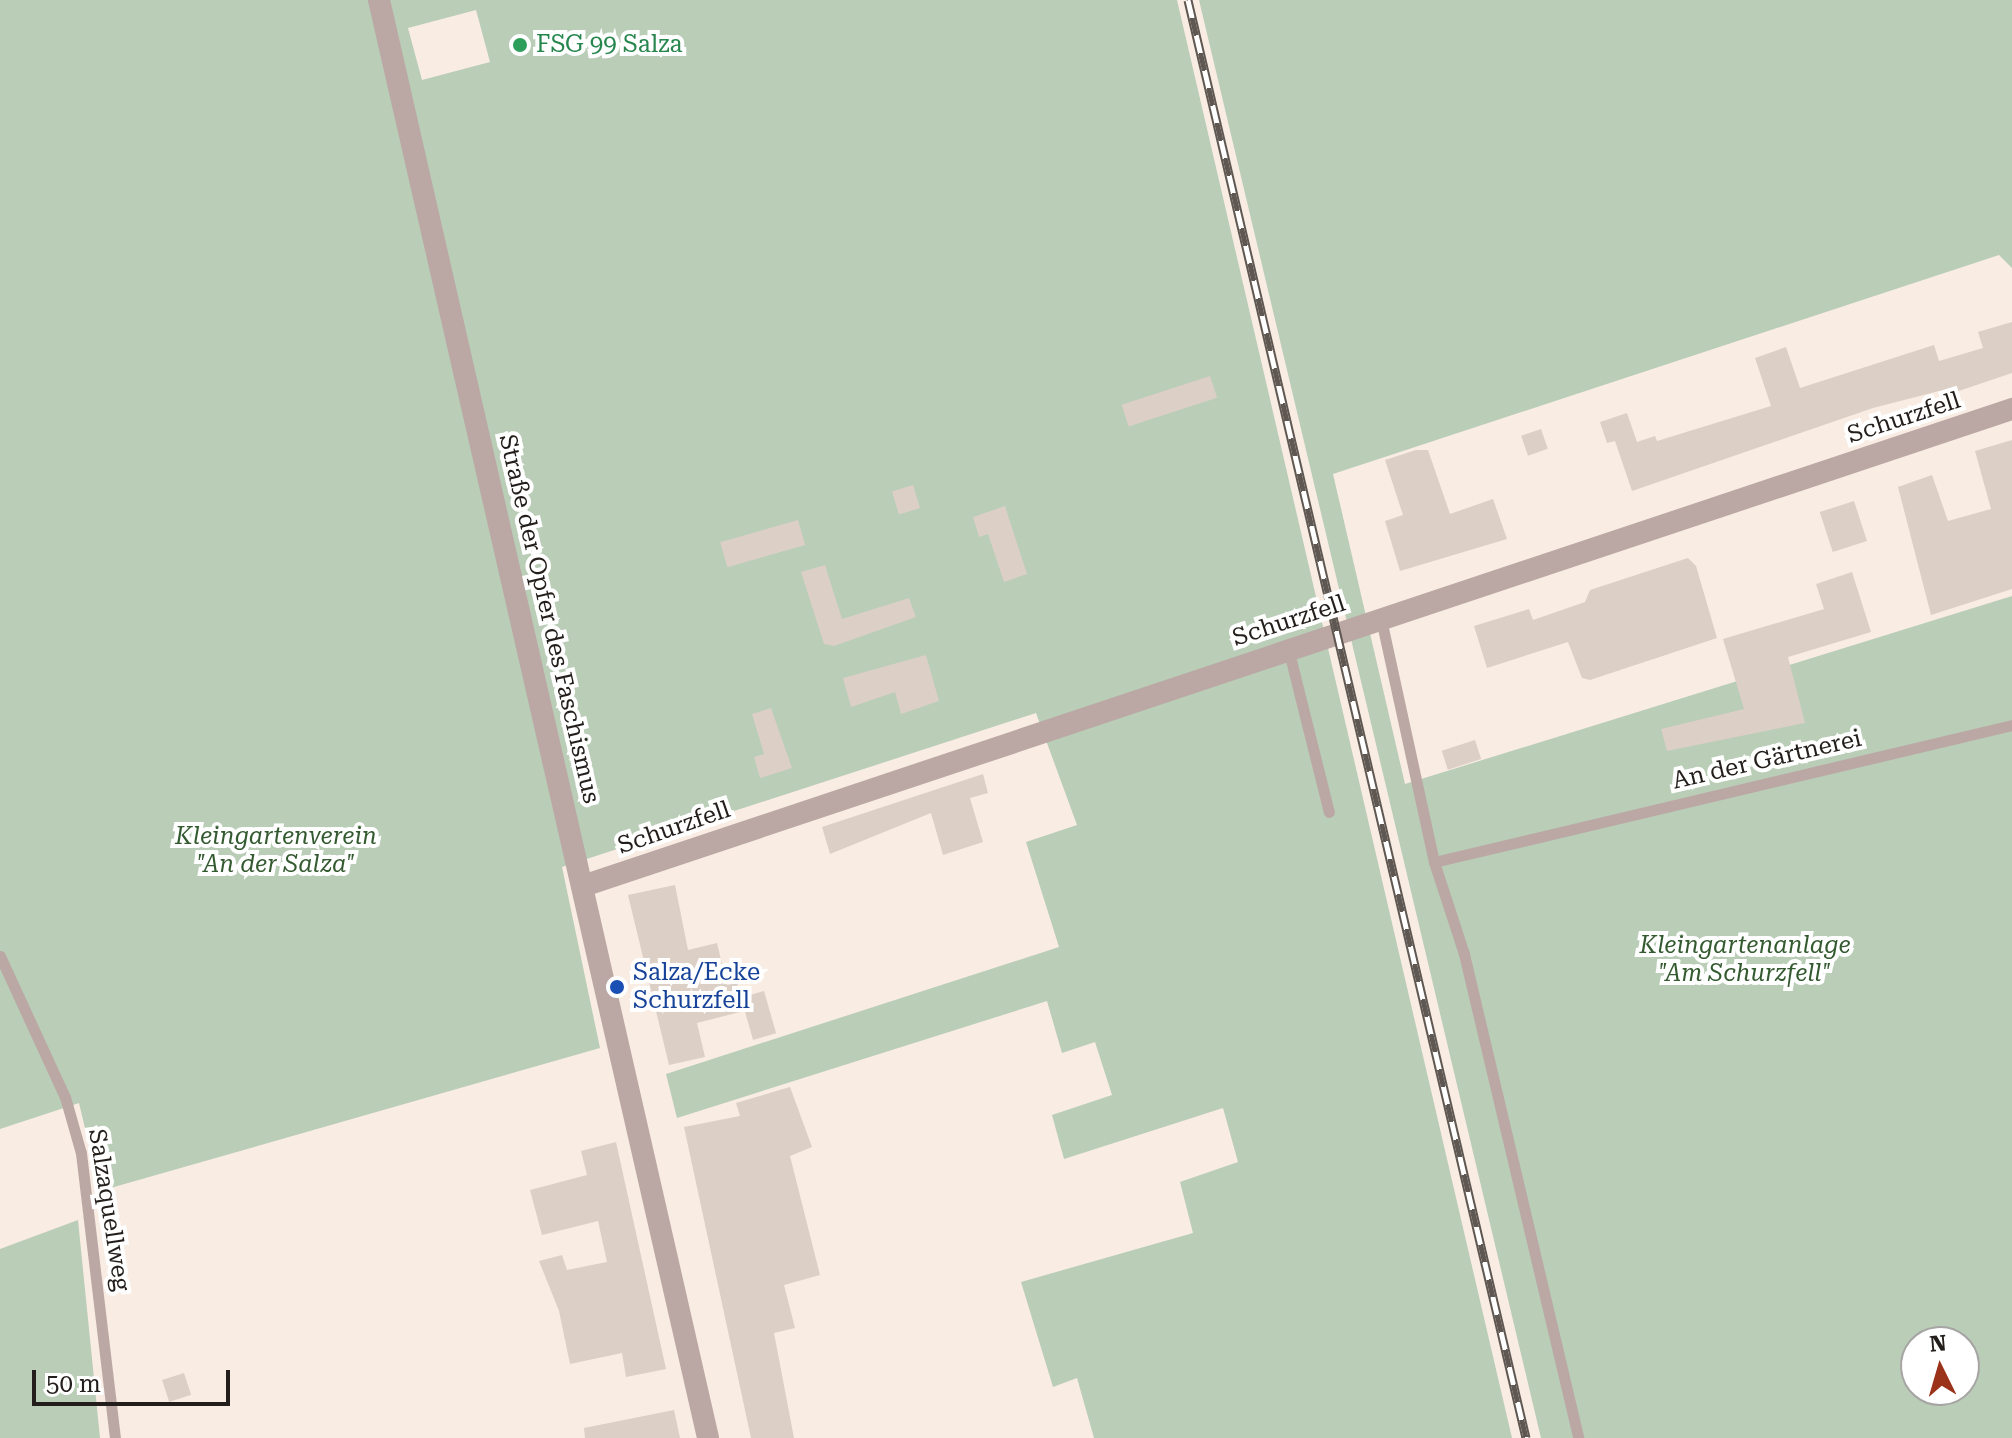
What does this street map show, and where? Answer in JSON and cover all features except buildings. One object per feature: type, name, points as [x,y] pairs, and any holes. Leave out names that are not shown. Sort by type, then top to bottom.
[{"type":"street","name":"Straße der Opfer des Faschismus","points":[[379,0],[708,1438]]},
{"type":"street","name":"Schurzfell","points":[[583,886],[1288,648],[2012,409]]},
{"type":"lane","points":[[1381,618],[1434,862],[1464,954],[1578,1438]]},
{"type":"lane","points":[[1288,648],[1329,812]]},
{"type":"lane","name":"An der Gärtnerei","points":[[1434,862],[2012,725]]},
{"type":"lane","name":"Salzaquellweg","points":[[0,956],[65,1097],[81,1153],[115,1438]]},
{"type":"green space","name":"Kleingartenverein \"An der Salza\"","points":[[0,0],[1177,0],[1512,1438],[1094,1438],[1077,1378],[1053,1387],[1021,1282],[1193,1233],[1180,1182],[1238,1162],[1223,1108],[1064,1159],[1052,1115],[1112,1095],[1095,1042],[1062,1053],[1047,1001],[677,1118],[666,1074],[1059,947],[1026,842],[1077,825],[1036,713],[562,867],[600,1048],[100,1191],[79,1103],[0,1129]],"holes":[[[476,10],[490,62],[422,80],[408,28]]]},
{"type":"green space","name":"Kleingartenanlage \"Am Schurzfell\"","points":[[1199,0],[2012,0],[2012,268],[1999,255],[1333,474],[1405,784],[2012,596],[2012,1438],[1541,1438]]},
{"type":"green space","points":[[78,1220],[100,1438],[0,1438],[0,1249]]},
{"type":"railway","points":[[1188,0],[1526,1438]]},
{"type":"place","name":"FSG 99 Salza","points":[[520,45]]},
{"type":"place","name":"Salza/Ecke Schurzfell","points":[[617,987]]}]
